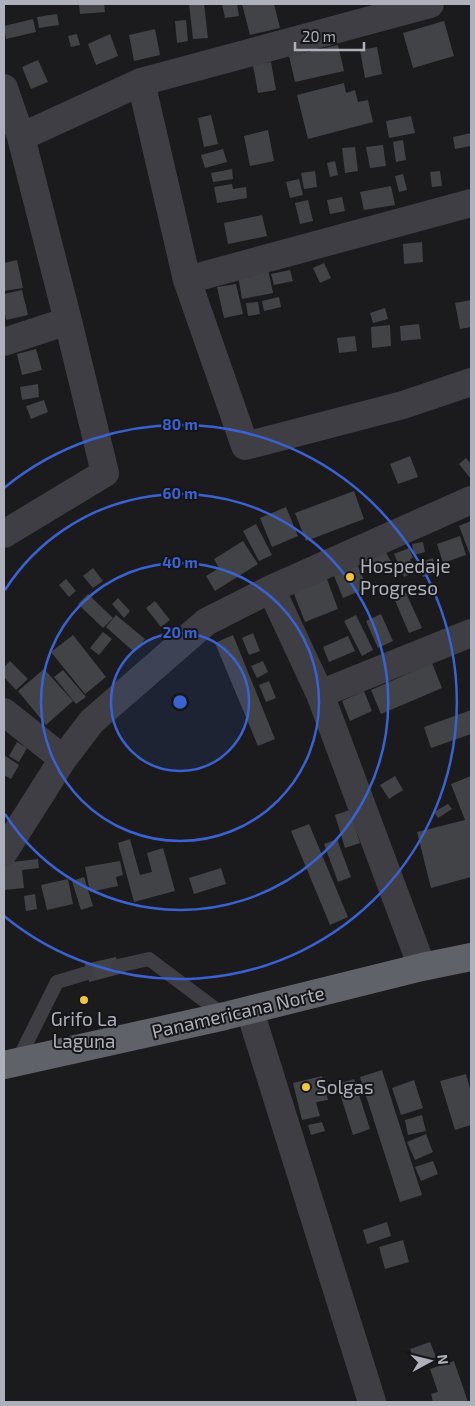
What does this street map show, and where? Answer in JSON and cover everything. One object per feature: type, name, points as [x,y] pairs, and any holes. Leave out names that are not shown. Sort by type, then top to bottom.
[{"type":"highway","name":"Panamericana Norte","points":[[10,1063],[237,1013],[471,956]]},
{"type":"street","points":[[21,137],[140,82],[430,4]]},
{"type":"street","points":[[140,82],[187,280],[245,446],[403,405],[471,382]]},
{"type":"street","points":[[4,88],[21,137],[105,473],[4,534]]},
{"type":"street","points":[[187,280],[471,203]]},
{"type":"street","points":[[4,342],[68,321]]},
{"type":"street","points":[[4,852],[64,759],[92,721],[206,622],[272,589],[471,500]]},
{"type":"street","points":[[272,589],[320,694],[422,967]]},
{"type":"street","points":[[320,694],[471,633]]},
{"type":"street","points":[[4,712],[64,759]]},
{"type":"street","points":[[237,1013],[372,1402]]},
{"type":"lane","points":[[118,966],[149,959],[237,1013]]},
{"type":"lane","points":[[10,1063],[57,982],[87,973]]},
{"type":"building","points":[[79,4],[104,4],[105,12],[80,14]]},
{"type":"building","points":[[189,4],[204,4],[208,38],[193,39]]},
{"type":"building","points":[[222,4],[237,4],[239,16],[225,18]]},
{"type":"building","points":[[242,4],[274,4],[280,28],[250,35]]},
{"type":"building","points":[[57,14],[59,25],[39,28],[37,17]]},
{"type":"building","points":[[33,19],[36,32],[6,39],[4,26]]},
{"type":"building","points":[[186,20],[188,41],[177,43],[175,21]]},
{"type":"building","points":[[444,21],[454,56],[413,68],[403,33]]},
{"type":"building","points":[[155,29],[160,55],[134,61],[129,35]]},
{"type":"building","points":[[77,34],[80,45],[71,47],[68,36]]},
{"type":"building","points":[[110,34],[118,56],[96,65],[88,44]]},
{"type":"building","points":[[338,45],[344,71],[295,82],[289,56]]},
{"type":"building","points":[[377,47],[382,74],[365,78],[360,50]]},
{"type":"building","points":[[38,60],[48,82],[31,89],[22,67]]},
{"type":"building","points":[[271,62],[276,90],[258,93],[253,65]]},
{"type":"building","points":[[344,83],[346,93],[355,90],[358,102],[368,100],[373,122],[308,139],[297,95]]},
{"type":"building","points":[[211,115],[218,144],[204,147],[198,118]]},
{"type":"building","points":[[411,116],[415,133],[389,138],[386,121]]},
{"type":"building","points":[[268,130],[274,161],[250,166],[244,136]]},
{"type":"building","points":[[471,133],[471,146],[455,149],[453,137]]},
{"type":"building","points":[[403,140],[406,160],[396,162],[393,142]]},
{"type":"building","points":[[383,145],[386,166],[370,168],[366,147]]},
{"type":"building","points":[[355,147],[358,171],[345,173],[342,148]]},
{"type":"building","points":[[223,149],[227,162],[205,168],[201,155]]},
{"type":"building","points":[[335,161],[338,175],[330,177],[327,163]]},
{"type":"building","points":[[232,169],[233,179],[213,182],[211,173]]},
{"type":"building","points":[[315,171],[317,187],[304,189],[301,173]]},
{"type":"building","points":[[440,171],[442,186],[432,187],[430,172]]},
{"type":"building","points":[[403,174],[407,190],[399,192],[395,176]]},
{"type":"building","points":[[299,179],[303,195],[290,198],[286,182]]},
{"type":"building","points":[[232,184],[233,189],[246,187],[247,198],[217,203],[214,187]]},
{"type":"building","points":[[391,186],[395,205],[364,210],[360,192]]},
{"type":"building","points":[[342,197],[345,211],[330,214],[327,200]]},
{"type":"building","points":[[308,200],[313,221],[300,224],[295,203]]},
{"type":"building","points":[[262,215],[267,236],[228,244],[224,223]]},
{"type":"building","points":[[422,242],[423,262],[404,264],[403,244]]},
{"type":"building","points":[[17,260],[23,288],[4,291],[4,263]]},
{"type":"building","points":[[324,263],[331,278],[320,283],[313,268]]},
{"type":"building","points":[[268,269],[273,293],[242,299],[238,275]]},
{"type":"building","points":[[290,270],[293,281],[274,285],[271,274]]},
{"type":"building","points":[[236,284],[243,314],[224,318],[217,287]]},
{"type":"building","points":[[22,290],[28,315],[6,320],[4,294]]},
{"type":"building","points":[[279,297],[281,307],[264,311],[262,301]]},
{"type":"building","points":[[471,300],[471,327],[460,329],[455,303]]},
{"type":"building","points":[[258,302],[260,314],[248,316],[246,303]]},
{"type":"building","points":[[385,308],[388,319],[373,323],[370,313]]},
{"type":"building","points":[[419,324],[421,339],[401,341],[400,326]]},
{"type":"building","points":[[390,325],[391,346],[372,348],[371,327]]},
{"type":"building","points":[[355,336],[357,351],[339,353],[337,338]]},
{"type":"building","points":[[36,349],[42,370],[22,375],[17,354]]},
{"type":"building","points":[[38,384],[39,397],[22,400],[20,387]]},
{"type":"building","points":[[44,400],[48,412],[31,419],[26,406]]},
{"type":"building","points":[[410,456],[418,477],[398,484],[390,464]]},
{"type":"building","points":[[466,458],[471,464],[471,479],[459,464]]},
{"type":"building","points":[[354,491],[364,519],[306,541],[295,513]]},
{"type":"building","points":[[286,507],[298,536],[272,547],[260,518]]},
{"type":"building","points":[[471,521],[471,557],[459,526]]},
{"type":"building","points":[[256,524],[272,555],[259,561],[243,531]]},
{"type":"building","points":[[460,536],[466,555],[443,563],[437,544]]},
{"type":"building","points":[[243,541],[258,564],[215,591],[206,576],[219,568],[214,559]]},
{"type":"building","points":[[423,542],[425,552],[414,555],[412,544]]},
{"type":"building","points":[[409,548],[413,558],[410,559],[416,571],[404,577],[394,554]]},
{"type":"building","points":[[385,551],[393,565],[377,573],[369,559]]},
{"type":"building","points":[[433,558],[437,573],[423,577],[418,563]]},
{"type":"building","points":[[356,561],[367,588],[343,598],[332,571]]},
{"type":"building","points":[[93,568],[103,581],[93,588],[83,576]]},
{"type":"building","points":[[324,571],[338,609],[305,622],[290,584]]},
{"type":"building","points":[[66,579],[76,591],[69,597],[59,585]]},
{"type":"building","points":[[405,591],[422,628],[409,633],[393,596]]},
{"type":"building","points":[[88,594],[113,618],[103,628],[78,604]]},
{"type":"building","points":[[118,598],[130,611],[124,618],[112,604]]},
{"type":"building","points":[[155,601],[170,620],[161,627],[146,608]]},
{"type":"building","points":[[381,614],[393,641],[378,648],[366,621]]},
{"type":"building","points":[[116,615],[145,639],[134,652],[106,627]]},
{"type":"building","points":[[356,615],[373,650],[362,656],[344,621]]},
{"type":"building","points":[[103,632],[112,639],[99,655],[90,648]]},
{"type":"building","points":[[253,633],[260,651],[249,655],[242,638]]},
{"type":"building","points":[[73,635],[106,677],[85,694],[51,652]]},
{"type":"building","points":[[233,635],[275,739],[258,746],[215,643]]},
{"type":"building","points":[[348,636],[355,651],[329,662],[323,647]]},
{"type":"building","points":[[10,661],[28,679],[16,690],[4,677],[4,667]]},
{"type":"building","points":[[263,661],[268,672],[257,678],[251,666]]},
{"type":"building","points":[[432,663],[442,688],[381,714],[371,690]]},
{"type":"building","points":[[44,669],[73,701],[46,725],[18,691]]},
{"type":"building","points":[[63,670],[86,697],[76,704],[54,677]]},
{"type":"building","points":[[269,681],[276,698],[266,702],[259,685]]},
{"type":"building","points":[[364,691],[372,711],[350,721],[342,701]]},
{"type":"building","points":[[471,710],[471,734],[431,748],[424,727]]},
{"type":"building","points":[[17,742],[27,748],[19,762],[9,756]]},
{"type":"building","points":[[4,755],[19,765],[11,779],[4,775]]},
{"type":"building","points":[[395,776],[403,790],[389,799],[380,785]]},
{"type":"building","points":[[471,776],[471,877],[431,888],[417,832],[465,820],[451,784]]},
{"type":"building","points":[[448,804],[452,809],[438,818],[434,812]]},
{"type":"building","points":[[350,810],[360,843],[345,848],[335,815]]},
{"type":"building","points":[[309,824],[348,917],[330,925],[291,831]]},
{"type":"building","points":[[130,839],[140,875],[152,872],[147,853],[163,848],[175,891],[134,902],[118,843]]},
{"type":"building","points":[[337,839],[351,877],[338,882],[324,844]]},
{"type":"building","points":[[38,859],[39,868],[22,870],[24,888],[4,890],[4,863]]},
{"type":"building","points":[[120,861],[123,875],[116,877],[118,886],[90,892],[85,867]]},
{"type":"building","points":[[221,868],[226,884],[194,894],[189,878]]},
{"type":"building","points":[[84,877],[93,906],[81,910],[72,881]]},
{"type":"building","points":[[68,879],[73,904],[47,910],[41,885]]},
{"type":"building","points":[[35,894],[37,909],[26,911],[24,896]]},
{"type":"building","points":[[116,957],[120,974],[89,982],[85,964]]},
{"type":"building","points":[[382,1070],[422,1195],[400,1202],[360,1077]]},
{"type":"building","points":[[466,1074],[471,1092],[471,1125],[455,1130],[440,1081]]},
{"type":"building","points":[[322,1076],[328,1100],[316,1102],[320,1116],[302,1120],[293,1083]]},
{"type":"building","points":[[354,1079],[370,1129],[353,1135],[337,1084]]},
{"type":"building","points":[[414,1080],[423,1108],[401,1115],[392,1088]]},
{"type":"building","points":[[422,1115],[426,1131],[408,1135],[405,1120]]},
{"type":"building","points":[[322,1122],[325,1131],[311,1135],[308,1125]]},
{"type":"building","points":[[426,1134],[433,1152],[415,1160],[407,1142]]},
{"type":"building","points":[[433,1161],[438,1174],[421,1181],[415,1167]]},
{"type":"building","points":[[387,1222],[391,1236],[367,1244],[363,1230]]},
{"type":"building","points":[[403,1240],[409,1262],[385,1269],[379,1247]]},
{"type":"building","points":[[430,1342],[436,1357],[416,1364],[410,1349]]},
{"type":"building","points":[[454,1361],[468,1402],[433,1402],[431,1394],[438,1392],[430,1369]]},
{"type":"place","name":"Hospedaje Progreso","points":[[350,577]]},
{"type":"place","name":"Grifo La Laguna","points":[[84,1000]]},
{"type":"place","name":"Solgas","points":[[306,1087]]}]
